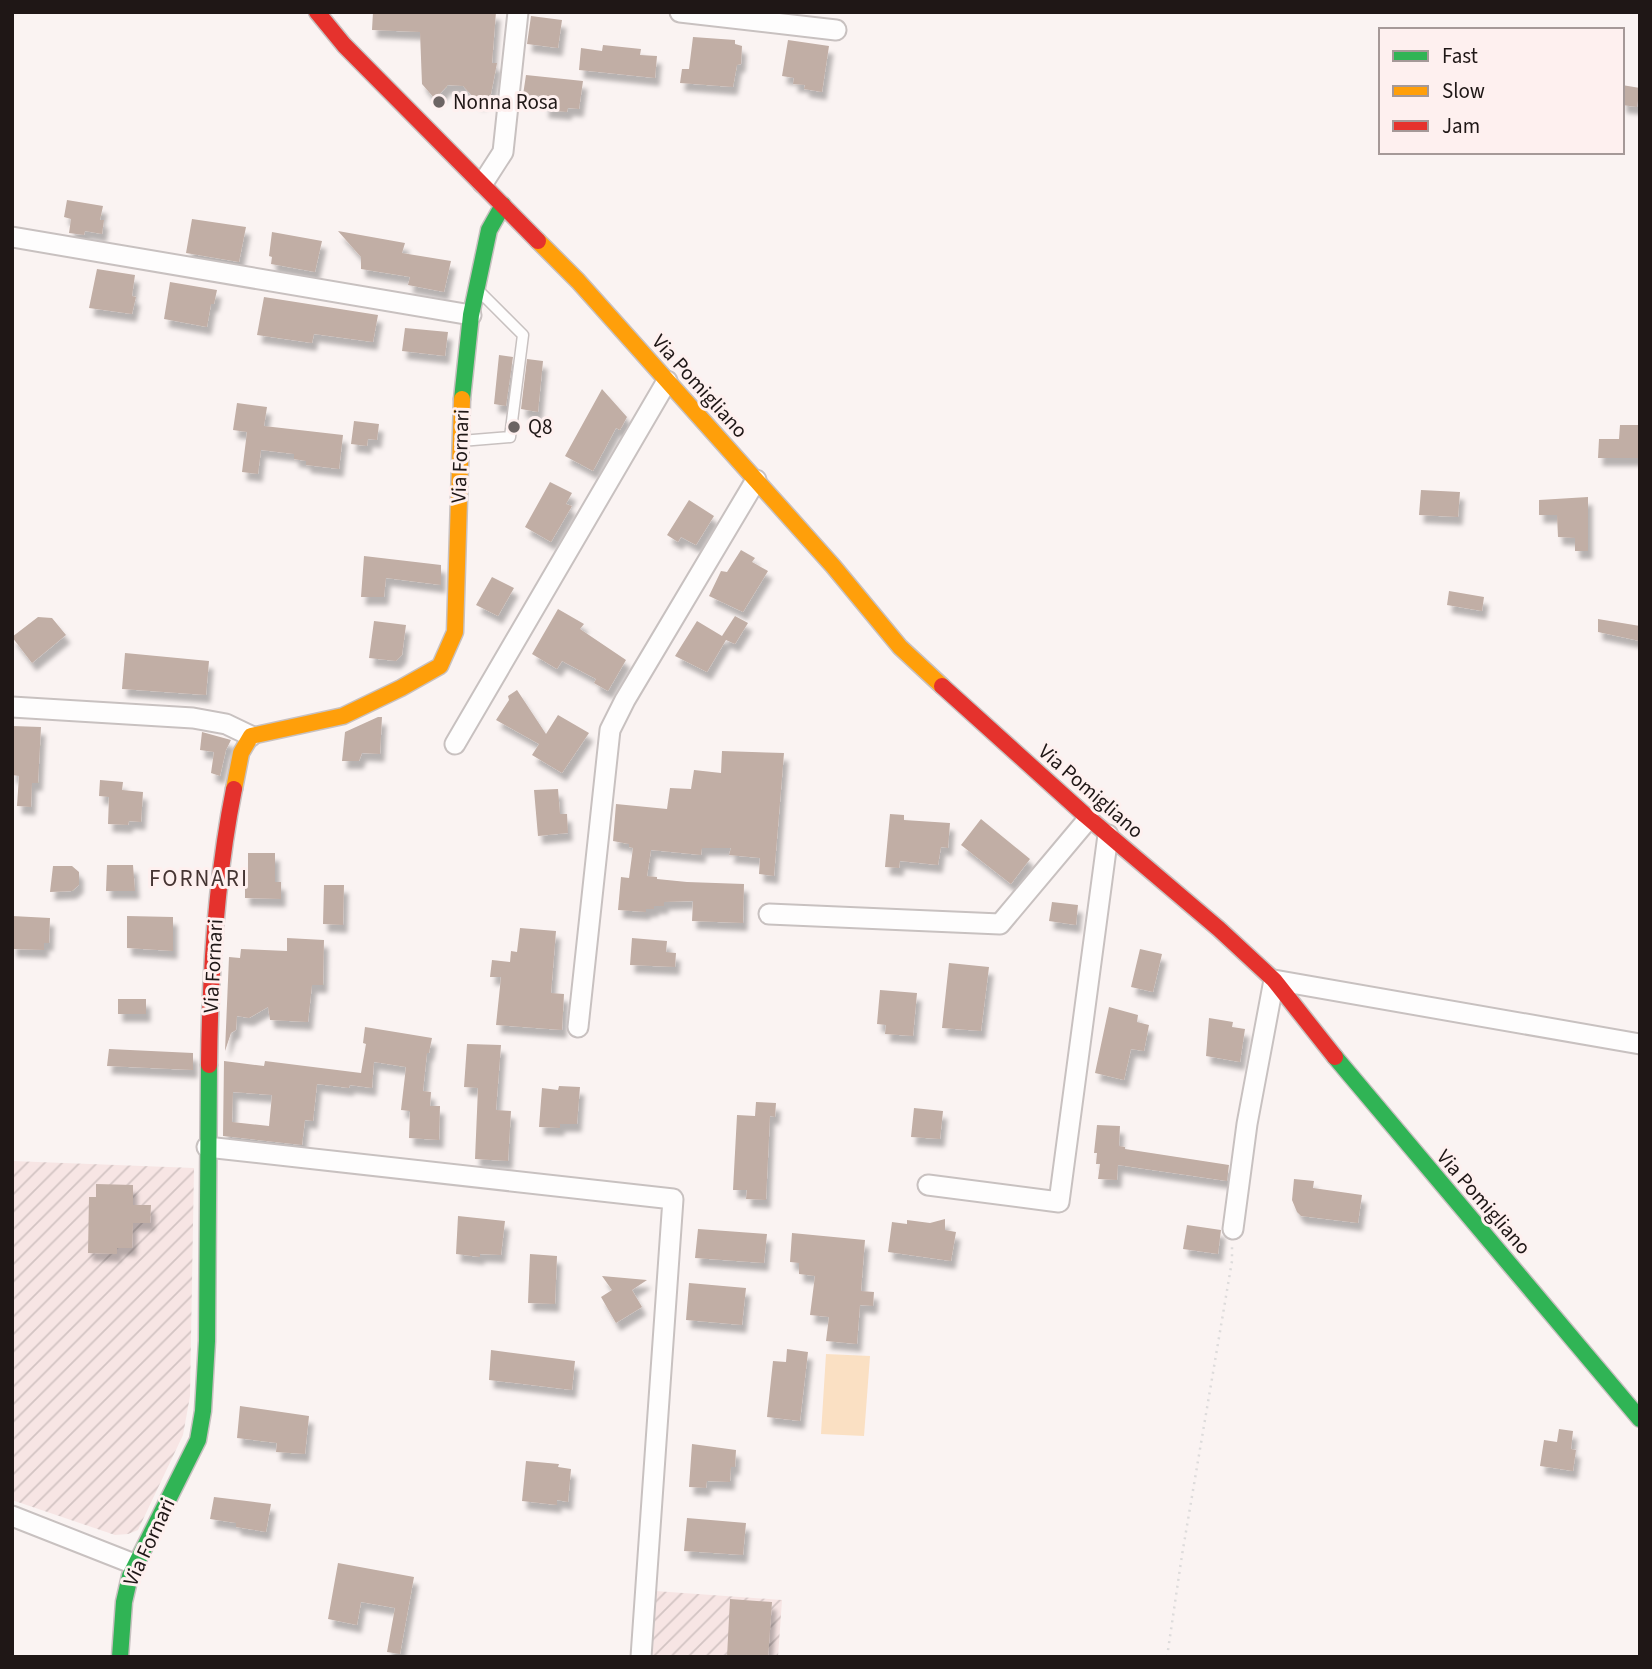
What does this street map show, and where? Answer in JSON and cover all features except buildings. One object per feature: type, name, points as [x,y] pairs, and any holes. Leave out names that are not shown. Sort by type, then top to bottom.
[{"type":"street","name":"Via Pomigliano","points":[[317,12],[344,45],[578,281],[833,566],[900,647],[1108,835],[1274,979],[1369,1100],[1640,1419]]},
{"type":"street","points":[[483,183],[503,152],[518,12]]},
{"type":"street","points":[[680,12],[836,30]]},
{"type":"street","name":"Via Fornari","points":[[121,1657],[125,1587],[134,1564],[198,1440],[203,1411],[207,1341],[210,996],[216,915],[229,813],[241,753],[251,736],[342,716],[440,666],[455,632],[463,379],[471,315],[489,230],[503,205]]},
{"type":"street","points":[[12,237],[471,315]]},
{"type":"street","points":[[456,744],[667,381]]},
{"type":"street","points":[[578,1027],[610,730],[756,480]]},
{"type":"street","points":[[12,707],[193,718],[226,724],[251,736]]},
{"type":"street","points":[[769,914],[1000,924],[1089,818]]},
{"type":"street","points":[[928,1185],[1059,1202],[1108,835]]},
{"type":"street","points":[[1233,1229],[1247,1124],[1274,979],[1640,1044]]},
{"type":"street","points":[[207,1147],[673,1199],[640,1657]]},
{"type":"street","points":[[12,1516],[134,1564]]},
{"type":"lane","points":[[460,441],[510,437],[523,335],[477,289]]},
{"type":"path","points":[[1167,1657],[1232,1261],[1233,1229]]},
{"type":"shaded area","points":[[12,1161],[194,1168],[190,1396],[183,1435],[138,1530],[128,1534],[115,1535],[12,1500]]},
{"type":"shaded area","points":[[826,1354],[870,1356],[864,1436],[821,1434]]},
{"type":"shaded area","points":[[655,1591],[782,1600],[778,1657],[651,1657]]},
{"type":"traffic: fast","points":[[462,399],[471,315],[489,230],[503,205]]},
{"type":"traffic: fast","points":[[1335,1057],[1640,1419]]},
{"type":"traffic: fast","points":[[120,1657],[124,1602],[130,1576],[198,1440],[203,1411],[207,1341],[209,1065]]},
{"type":"traffic: slow","points":[[538,241],[578,281],[833,566],[900,647],[942,686]]},
{"type":"traffic: slow","points":[[234,789],[241,753],[251,736],[343,716],[440,666],[455,632],[462,399]]},
{"type":"traffic: jam","points":[[317,12],[344,45],[538,241]]},
{"type":"traffic: jam","points":[[942,686],[1274,980],[1335,1057]]},
{"type":"traffic: jam","points":[[209,1065],[215,926],[234,789]]},
{"type":"place","name":"Nonna Rosa","points":[[439,102]]},
{"type":"place","name":"Q8","points":[[514,427]]},
{"type":"district","name":"FORNARI","points":[[199,878]]}]
